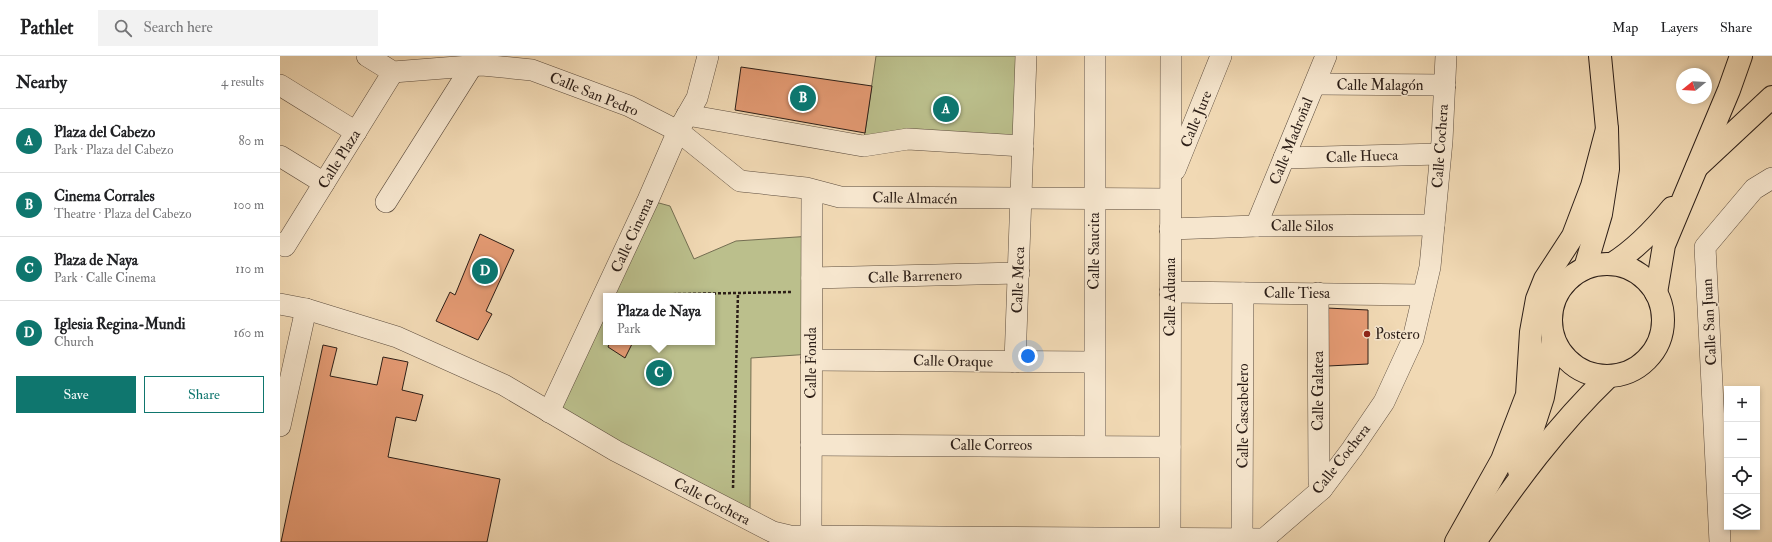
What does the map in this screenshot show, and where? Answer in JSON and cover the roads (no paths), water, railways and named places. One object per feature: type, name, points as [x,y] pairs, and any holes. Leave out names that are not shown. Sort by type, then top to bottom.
[{"type":"main road","points":[[1585,268],[1601,214],[1608,169],[1607,129],[1600,56]]},
{"type":"main road","points":[[1656,293],[1664,245],[1729,90],[1741,56]]},
{"type":"main road","points":[[1697,167],[1772,97]]},
{"type":"main road","points":[[1456,542],[1502,460],[1527,395],[1531,332],[1537,299],[1545,279],[1573,236],[1592,186],[1607,129]]},
{"type":"main road","points":[[1612,264],[1647,238],[1685,194]]},
{"type":"main road","points":[[1598,264],[1612,264],[1630,269],[1645,278],[1656,293],[1662,311],[1662,331],[1656,349],[1643,363],[1627,373],[1608,377],[1591,374],[1575,367],[1562,355],[1553,339],[1550,322],[1552,305],[1559,289],[1570,276],[1585,268],[1598,264]]},
{"type":"main road","points":[[1516,482],[1543,397],[1553,339]]},
{"type":"main road","points":[[1475,542],[1516,482],[1582,402],[1608,377]]},
{"type":"street","points":[[367,56],[393,72]]},
{"type":"street","name":"Calle Meca","points":[[1016,362],[1026,56]]},
{"type":"street","name":"Calle Saucita","points":[[1095,56],[1095,446]]},
{"type":"street","name":"Calle Aduana","points":[[1170,539],[1170,190],[1172,56]]},
{"type":"street","name":"Calle Jure","points":[[1170,190],[1221,56]]},
{"type":"street","name":"Calle Madroñal","points":[[1256,226],[1326,56]]},
{"type":"street","name":"Calle Cochera","points":[[280,304],[306,309],[397,336],[504,385],[616,451],[773,532],[790,536],[1242,539],[1265,541],[1322,489],[1352,449],[1384,402],[1413,339],[1430,267],[1440,154],[1446,56]]},
{"type":"street","name":"Calle Cinema","points":[[605,293],[683,123],[697,98],[707,57]]},
{"type":"street","points":[[386,202],[472,66]]},
{"type":"street","name":"Calle San Pedro","points":[[393,72],[472,66],[532,70],[629,106],[683,123]]},
{"type":"street","name":"Calle Plaza","points":[[283,244],[324,183],[393,72]]},
{"type":"street","name":"Calle Malagón","points":[[1315,84],[1445,85]]},
{"type":"street","points":[[280,85],[356,132]]},
{"type":"street","points":[[683,123],[863,146],[908,139],[1023,146]]},
{"type":"street","name":"Calle Almacén","points":[[683,123],[740,181],[812,190],[840,197],[1095,199],[1170,190]]},
{"type":"street","name":"Calle Hueca","points":[[1284,158],[1440,154]]},
{"type":"street","points":[[280,156],[324,183]]},
{"type":"street","name":"Calle San Juan","points":[[1720,542],[1705,246],[1754,189],[1772,178]]},
{"type":"street","name":"Calle Fonda","points":[[811,536],[812,190]]},
{"type":"street","name":"Calle Silos","points":[[1170,229],[1256,226],[1434,225]]},
{"type":"street","name":"Calle Barrenero","points":[[812,285],[1019,273]]},
{"type":"street","name":"Calle Tiesa","points":[[1170,292],[1423,295]]},
{"type":"street","name":"Calle Cascabelero","points":[[1242,539],[1243,293]]},
{"type":"street","name":"Calle Galatea","points":[[1318,293],[1319,482],[1322,489]]},
{"type":"street","name":"Calle Cinema","points":[[549,412],[603,297]]},
{"type":"street","points":[[280,426],[306,309]]},
{"type":"street","name":"Calle Oraque","points":[[811,360],[1094,362]]},
{"type":"street","name":"Calle Correos","points":[[811,445],[1170,447]]},
{"type":"place","name":"Cinema Corrales","points":[[803,98]]},
{"type":"place","name":"Plaza del Cabezo","points":[[946,109]]},
{"type":"place","name":"Iglesia Regina-Mundi","points":[[485,271]]},
{"type":"place","name":"Postero","points":[[1367,334]]},
{"type":"place","name":"Plaza de Naya","points":[[659,373]]}]
